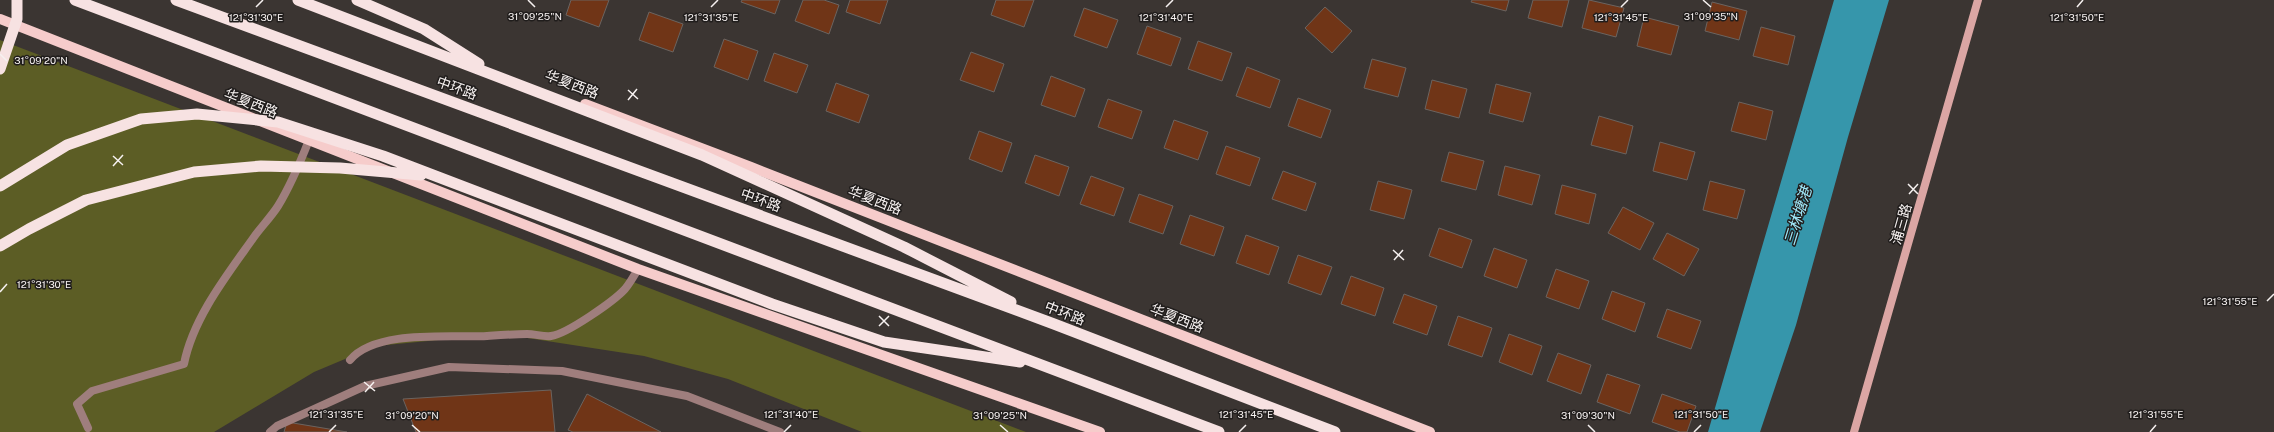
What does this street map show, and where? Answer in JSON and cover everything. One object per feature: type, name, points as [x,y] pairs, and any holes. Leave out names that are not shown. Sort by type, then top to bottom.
[{"type":"highway","points":[[0,69],[17,19],[17,0]]},
{"type":"highway","points":[[75,0],[1219,432]]},
{"type":"highway","name":"中环路","points":[[176,0],[1054,324],[1335,432]]},
{"type":"highway","points":[[298,0],[710,159],[904,247],[1054,324]]},
{"type":"highway","points":[[357,0],[424,29],[499,77]]},
{"type":"highway","points":[[0,186],[67,146],[141,119],[197,114],[278,122],[383,156],[772,304],[884,342],[1040,364]]},
{"type":"highway","points":[[0,246],[86,200],[194,172],[261,166],[340,168],[436,176]]},
{"type":"main road","name":"华夏西路","points":[[308,0],[751,167],[1430,432]]},
{"type":"main road","name":"浦三路","points":[[1854,432],[1978,0]]},
{"type":"main road","name":"华夏西路","points":[[0,20],[638,269],[1100,432]]},
{"type":"street","points":[[88,428],[77,404],[92,391],[184,364],[188,345],[201,321],[221,286],[278,207],[292,182],[309,140]]},
{"type":"street","points":[[350,360],[356,353],[393,340],[438,335],[481,336],[530,334],[550,336],[578,325],[613,300],[624,290],[638,269]]},
{"type":"street","points":[[270,432],[277,426],[365,386],[449,367],[562,371],[686,396],[780,432]]},
{"type":"shaded area","points":[[0,40],[1026,432],[862,432],[728,379],[644,356],[501,334],[376,346],[314,372],[214,432],[0,432]]},
{"type":"water","name":"三林塘港","points":[[1834,0],[1889,0],[1848,137],[1796,325],[1760,432],[1708,432]]},
{"type":"building","points":[[571,0],[609,0],[599,27],[566,15]]},
{"type":"building","points":[[742,0],[780,0],[775,14],[741,2]]},
{"type":"building","points":[[803,0],[824,0],[839,5],[829,34],[795,21]]},
{"type":"building","points":[[850,0],[888,0],[880,24],[846,12]]},
{"type":"building","points":[[996,0],[1034,0],[1024,27],[991,15]]},
{"type":"building","points":[[1472,0],[1509,0],[1506,11],[1471,2]]},
{"type":"building","points":[[1533,0],[1569,0],[1562,27],[1528,18]]},
{"type":"building","points":[[1589,0],[1624,8],[1616,37],[1582,28]]},
{"type":"building","points":[[1712,2],[1747,11],[1739,40],[1705,31]]},
{"type":"building","points":[[1325,7],[1352,31],[1332,53],[1305,28]]},
{"type":"building","points":[[1084,8],[1118,20],[1107,48],[1074,36]]},
{"type":"building","points":[[649,12],[683,24],[673,52],[639,40]]},
{"type":"building","points":[[1644,17],[1679,26],[1671,55],[1637,46]]},
{"type":"building","points":[[1147,26],[1181,38],[1171,66],[1137,54]]},
{"type":"building","points":[[1761,27],[1795,36],[1788,65],[1753,56]]},
{"type":"building","points":[[724,39],[758,51],[748,80],[714,67]]},
{"type":"building","points":[[1198,41],[1232,53],[1222,81],[1188,69]]},
{"type":"building","points":[[971,52],[1004,64],[994,92],[960,80]]},
{"type":"building","points":[[774,53],[808,65],[797,93],[764,81]]},
{"type":"building","points":[[1372,59],[1406,68],[1398,97],[1364,88]]},
{"type":"building","points":[[1247,67],[1280,80],[1270,108],[1236,96]]},
{"type":"building","points":[[1051,76],[1085,89],[1075,117],[1041,105]]},
{"type":"building","points":[[1432,80],[1467,89],[1459,118],[1425,109]]},
{"type":"building","points":[[836,83],[869,95],[859,123],[826,111]]},
{"type":"building","points":[[1496,84],[1531,93],[1523,122],[1489,113]]},
{"type":"building","points":[[1298,98],[1331,110],[1321,138],[1288,126]]},
{"type":"building","points":[[1108,99],[1142,111],[1132,139],[1098,127]]},
{"type":"building","points":[[1739,102],[1773,111],[1766,140],[1731,131]]},
{"type":"building","points":[[1599,116],[1633,126],[1626,154],[1591,145]]},
{"type":"building","points":[[1174,120],[1208,132],[1198,160],[1164,148]]},
{"type":"building","points":[[979,131],[1012,143],[1002,172],[969,159]]},
{"type":"building","points":[[1660,142],[1695,152],[1687,180],[1653,171]]},
{"type":"building","points":[[1226,146],[1260,158],[1250,186],[1216,174]]},
{"type":"building","points":[[1449,152],[1484,161],[1476,190],[1441,181]]},
{"type":"building","points":[[1035,155],[1069,167],[1059,196],[1025,183]]},
{"type":"building","points":[[1505,166],[1540,175],[1532,205],[1498,195]]},
{"type":"building","points":[[1283,171],[1316,183],[1306,211],[1272,199]]},
{"type":"building","points":[[1091,176],[1124,188],[1114,216],[1080,204]]},
{"type":"building","points":[[1378,181],[1412,190],[1404,219],[1370,210]]},
{"type":"building","points":[[1710,181],[1745,190],[1737,219],[1703,210]]},
{"type":"building","points":[[1562,185],[1596,194],[1589,224],[1555,214]]},
{"type":"building","points":[[1139,194],[1173,206],[1163,234],[1129,222]]},
{"type":"building","points":[[1623,207],[1654,223],[1640,250],[1608,233]]},
{"type":"building","points":[[1190,215],[1224,227],[1214,256],[1180,244]]},
{"type":"building","points":[[1439,228],[1472,240],[1462,268],[1429,256]]},
{"type":"building","points":[[1667,233],[1699,249],[1684,276],[1653,259]]},
{"type":"building","points":[[1246,235],[1279,247],[1269,275],[1236,263]]},
{"type":"building","points":[[1494,248],[1527,260],[1517,288],[1484,276]]},
{"type":"building","points":[[1298,255],[1332,267],[1321,295],[1288,283]]},
{"type":"building","points":[[1556,269],[1589,281],[1579,309],[1546,297]]},
{"type":"building","points":[[1351,276],[1384,288],[1375,316],[1341,304]]},
{"type":"building","points":[[1612,291],[1645,303],[1635,332],[1602,319]]},
{"type":"building","points":[[1404,294],[1437,306],[1427,335],[1393,323]]},
{"type":"building","points":[[1667,309],[1701,321],[1691,349],[1657,337]]},
{"type":"building","points":[[1458,316],[1492,328],[1482,357],[1448,345]]},
{"type":"building","points":[[1509,334],[1542,346],[1532,375],[1499,362]]},
{"type":"building","points":[[1558,353],[1591,365],[1581,394],[1547,381]]},
{"type":"building","points":[[1607,374],[1640,385],[1630,414],[1597,402]]},
{"type":"building","points":[[551,390],[555,432],[416,432],[403,399]]},
{"type":"building","points":[[587,394],[661,432],[573,432],[568,430]]},
{"type":"building","points":[[1662,394],[1696,406],[1687,432],[1680,432],[1652,422]]},
{"type":"building","points":[[287,422],[347,432],[284,432]]}]
